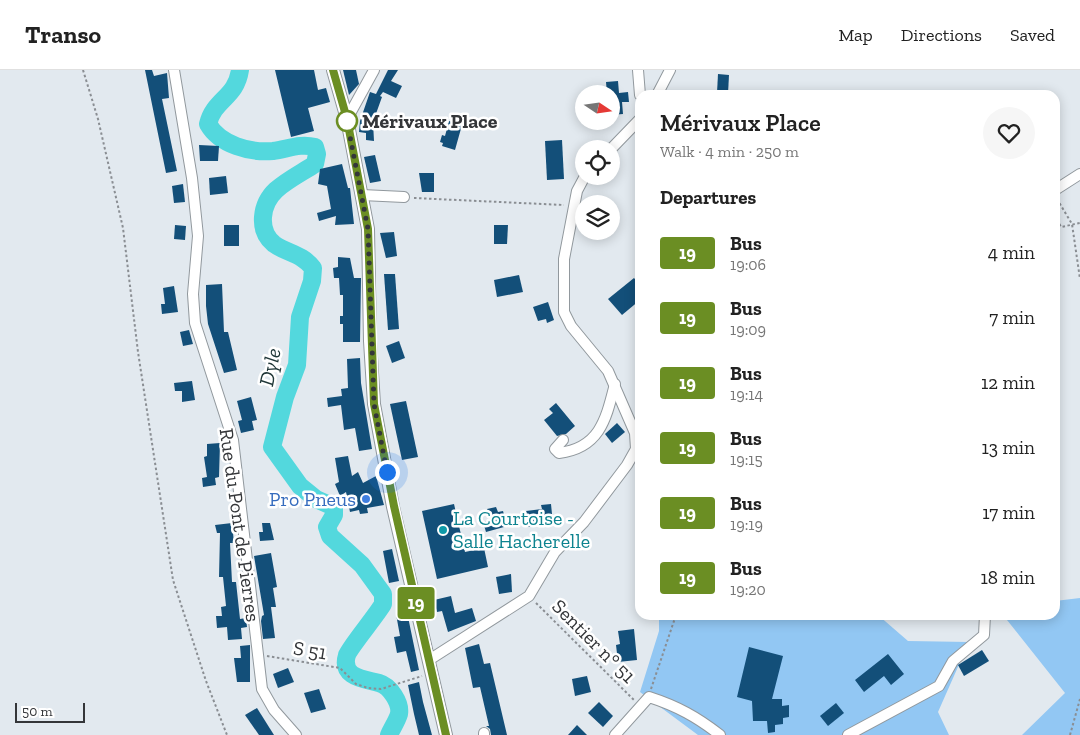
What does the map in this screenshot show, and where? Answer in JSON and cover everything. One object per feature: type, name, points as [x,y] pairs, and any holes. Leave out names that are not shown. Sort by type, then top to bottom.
[{"type":"main road","points":[[334,70],[347,119],[368,229],[374,404],[394,506],[446,735]]},
{"type":"street","name":"Rue du Pont de Pierres","points":[[174,70],[192,178],[198,236],[193,294],[194,323],[233,440],[262,689],[274,710],[296,735]]},
{"type":"street","points":[[347,119],[374,70]]},
{"type":"street","points":[[638,70],[640,90]]},
{"type":"street","points":[[660,90],[670,70]]},
{"type":"street","points":[[620,140],[635,124]]},
{"type":"street","points":[[1060,187],[1080,174]]},
{"type":"street","points":[[580,185],[574,205],[564,259],[564,312],[571,326],[598,358],[614,384],[635,433]]},
{"type":"street","points":[[362,195],[404,197]]},
{"type":"street","points":[[563,440],[556,449],[559,453],[573,451],[590,441],[607,416],[614,384]]},
{"type":"street","points":[[431,667],[529,596],[555,552],[584,522],[634,454],[635,448]]},
{"type":"street","points":[[848,735],[868,726],[939,686],[953,661],[984,635],[986,620]]},
{"type":"street","points":[[615,735],[649,697],[674,705],[698,717],[720,735]]},
{"type":"path","points":[[83,70],[98,119],[123,228],[138,352],[173,580],[206,681],[227,735]]},
{"type":"path","points":[[404,197],[574,205]]},
{"type":"path","points":[[1060,204],[1072,224],[1080,279]]},
{"type":"path","points":[[1060,225],[1061,227],[1080,223]]},
{"type":"path","name":"Sentier n° 51","points":[[529,596],[640,705]]},
{"type":"path","points":[[649,697],[661,655],[674,620]]},
{"type":"path","name":"S 51","points":[[258,655],[340,668],[356,684],[368,688],[381,689],[431,667]]},
{"type":"path","points":[[1070,735],[1080,699]]},
{"type":"shaded area","points":[[1080,598],[1080,735],[1022,735],[1065,693],[1007,620],[1060,620],[1060,600]]},
{"type":"shaded area","points":[[659,620],[884,620],[908,641],[969,642],[938,712],[949,735],[698,735],[640,692],[659,631]]},
{"type":"building","points":[[145,70],[152,70],[154,76],[167,73],[169,98],[162,99],[177,171],[166,173]]},
{"type":"building","points":[[275,70],[314,70],[318,90],[326,88],[330,102],[308,108],[314,131],[291,137]]},
{"type":"building","points":[[343,70],[356,70],[359,84],[349,95]]},
{"type":"building","points":[[388,70],[398,70],[391,81],[402,86],[396,98],[383,92],[380,96],[382,97],[373,122],[374,141],[366,140],[366,133],[359,132],[360,121],[370,92],[376,94]]},
{"type":"building","points":[[718,74],[729,75],[728,90],[717,90]]},
{"type":"building","points":[[618,81],[618,85],[606,85],[606,82]]},
{"type":"building","points":[[628,92],[629,102],[622,102],[623,114],[620,114],[620,93]]},
{"type":"building","points":[[449,121],[462,125],[455,150],[442,146],[443,143],[440,142],[442,135],[445,136]]},
{"type":"building","points":[[562,140],[564,179],[547,180],[545,141]]},
{"type":"building","points":[[199,145],[219,146],[218,161],[200,161]]},
{"type":"building","points":[[375,155],[381,181],[370,183],[364,157]]},
{"type":"building","points":[[342,164],[348,188],[350,188],[354,224],[335,225],[336,216],[319,221],[317,213],[331,209],[327,186],[318,184],[320,169]]},
{"type":"building","points":[[419,173],[434,173],[434,192],[422,192]]},
{"type":"building","points":[[226,176],[228,193],[210,195],[209,178]]},
{"type":"building","points":[[183,184],[185,202],[174,203],[172,186]]},
{"type":"building","points":[[175,225],[186,226],[185,240],[174,239]]},
{"type":"building","points":[[224,225],[239,225],[239,246],[224,246]]},
{"type":"building","points":[[494,225],[508,225],[507,244],[494,244]]},
{"type":"building","points":[[394,232],[397,256],[386,258],[380,233]]},
{"type":"building","points":[[338,257],[350,258],[354,278],[361,278],[360,342],[343,342],[343,324],[340,324],[340,316],[343,316],[343,295],[340,295],[339,278],[334,278],[333,268],[338,267]]},
{"type":"building","points":[[384,274],[395,274],[399,329],[388,330]]},
{"type":"building","points":[[519,275],[523,292],[497,297],[494,280]]},
{"type":"building","points":[[634,278],[635,279],[635,304],[622,315],[608,299]]},
{"type":"building","points":[[222,284],[224,332],[228,332],[237,370],[224,373],[208,324],[206,306],[206,285]]},
{"type":"building","points":[[174,286],[178,312],[162,314],[161,304],[165,304],[163,288]]},
{"type":"building","points":[[548,302],[554,320],[547,323],[546,319],[538,321],[533,307]]},
{"type":"building","points":[[189,330],[193,344],[183,346],[180,332]]},
{"type":"building","points":[[399,341],[405,358],[392,363],[386,346]]},
{"type":"building","points":[[360,358],[361,383],[372,449],[359,451],[355,428],[344,430],[341,405],[328,407],[327,398],[342,396],[341,389],[348,388],[347,359]]},
{"type":"building","points":[[192,381],[195,400],[182,402],[182,391],[175,391],[174,383]]},
{"type":"building","points":[[251,397],[257,420],[252,421],[254,430],[241,433],[238,421],[242,420],[237,401]]},
{"type":"building","points":[[406,401],[418,457],[402,460],[390,404]]},
{"type":"building","points":[[556,403],[575,426],[566,434],[557,436],[544,420],[553,413],[549,409]]},
{"type":"building","points":[[617,423],[625,432],[612,443],[605,434]]},
{"type":"building","points":[[220,443],[219,477],[215,478],[216,485],[203,487],[202,478],[207,477],[204,457],[207,456],[207,444]]},
{"type":"building","points":[[348,456],[352,476],[358,472],[363,483],[376,476],[384,505],[367,508],[368,513],[360,514],[359,510],[350,512],[346,492],[340,496],[335,484],[339,482],[335,458]]},
{"type":"building","name":"La Courtoise - Salle Hacherelle","points":[[454,504],[465,552],[484,548],[488,567],[437,579],[422,511]]},
{"type":"building","points":[[551,504],[553,524],[528,527],[526,511],[542,509],[541,505]]},
{"type":"building","points":[[496,507],[498,512],[503,511],[505,518],[502,520],[504,527],[486,532],[483,522],[491,520],[487,509]]},
{"type":"building","points":[[232,523],[234,543],[230,543],[232,582],[236,582],[240,619],[246,618],[247,627],[241,628],[242,639],[228,640],[227,627],[217,628],[216,616],[222,616],[221,607],[226,606],[223,577],[219,577],[220,533],[217,533],[215,525]]},
{"type":"building","points":[[262,523],[270,523],[274,540],[260,541],[259,532],[263,532]]},
{"type":"building","points":[[392,549],[399,581],[389,583],[383,551]]},
{"type":"building","points":[[271,553],[277,587],[273,588],[276,607],[271,607],[275,638],[263,639],[261,621],[264,615],[254,556]]},
{"type":"building","points":[[511,574],[512,592],[499,594],[496,577]]},
{"type":"building","points":[[451,596],[455,613],[472,608],[476,621],[448,632],[442,611],[437,612],[434,600]]},
{"type":"building","points":[[407,612],[419,670],[411,672],[406,651],[397,653],[394,637],[400,636],[396,614]]},
{"type":"building","points":[[634,629],[637,660],[618,662],[616,645],[620,644],[618,631]]},
{"type":"building","points":[[479,644],[484,664],[490,663],[507,735],[491,735],[490,729],[486,726],[489,726],[480,687],[473,688],[465,648]]},
{"type":"building","points":[[250,645],[250,682],[237,682],[234,658],[241,658],[240,646]]},
{"type":"building","points":[[749,647],[783,656],[772,699],[782,699],[782,706],[789,705],[789,717],[783,718],[783,724],[775,725],[775,732],[768,733],[767,721],[753,721],[752,701],[737,697]]},
{"type":"building","points":[[982,650],[989,661],[964,676],[958,665]]},
{"type":"building","points":[[888,654],[904,674],[891,685],[884,676],[864,692],[855,680]]},
{"type":"building","points":[[288,668],[294,682],[278,688],[273,674]]},
{"type":"building","points":[[587,676],[591,692],[575,696],[572,679]]},
{"type":"building","points":[[419,682],[432,735],[419,735],[408,685]]},
{"type":"building","points":[[319,689],[326,709],[311,713],[304,693]]},
{"type":"building","points":[[599,702],[613,716],[603,727],[588,713]]},
{"type":"building","points":[[836,703],[844,713],[828,726],[820,716]]},
{"type":"building","points":[[257,708],[274,735],[259,735],[245,715]]},
{"type":"building","points":[[577,725],[587,735],[568,735]]},
{"type":"waterway","name":"Dyle","points":[[240,70],[234,87],[211,116],[208,124],[213,131],[228,142],[245,149],[273,151],[310,146],[315,147],[317,154],[315,164],[276,190],[267,202],[264,210],[263,224],[265,232],[274,244],[304,259],[313,268],[312,281],[300,317],[297,365],[285,397],[272,447],[300,486],[316,499],[334,507],[334,515],[327,527],[330,536],[362,565],[383,594],[383,604],[349,651],[346,663],[350,673],[383,685],[394,696],[399,714],[389,735]]},
{"type":"bus line","name":"19","points":[[333,70],[347,119],[368,229],[370,342],[374,404],[394,506],[446,735]]},
{"type":"place","name":"Mérivaux Place","points":[[347,121]]},
{"type":"place","name":"Pro Pneus","points":[[366,499]]},
{"type":"place","name":"La Courtoise - Salle Hacherelle","points":[[443,530]]},
{"type":"route","points":[[347,121],[347,119],[368,229],[370,342],[374,404],[387,472]]}]
